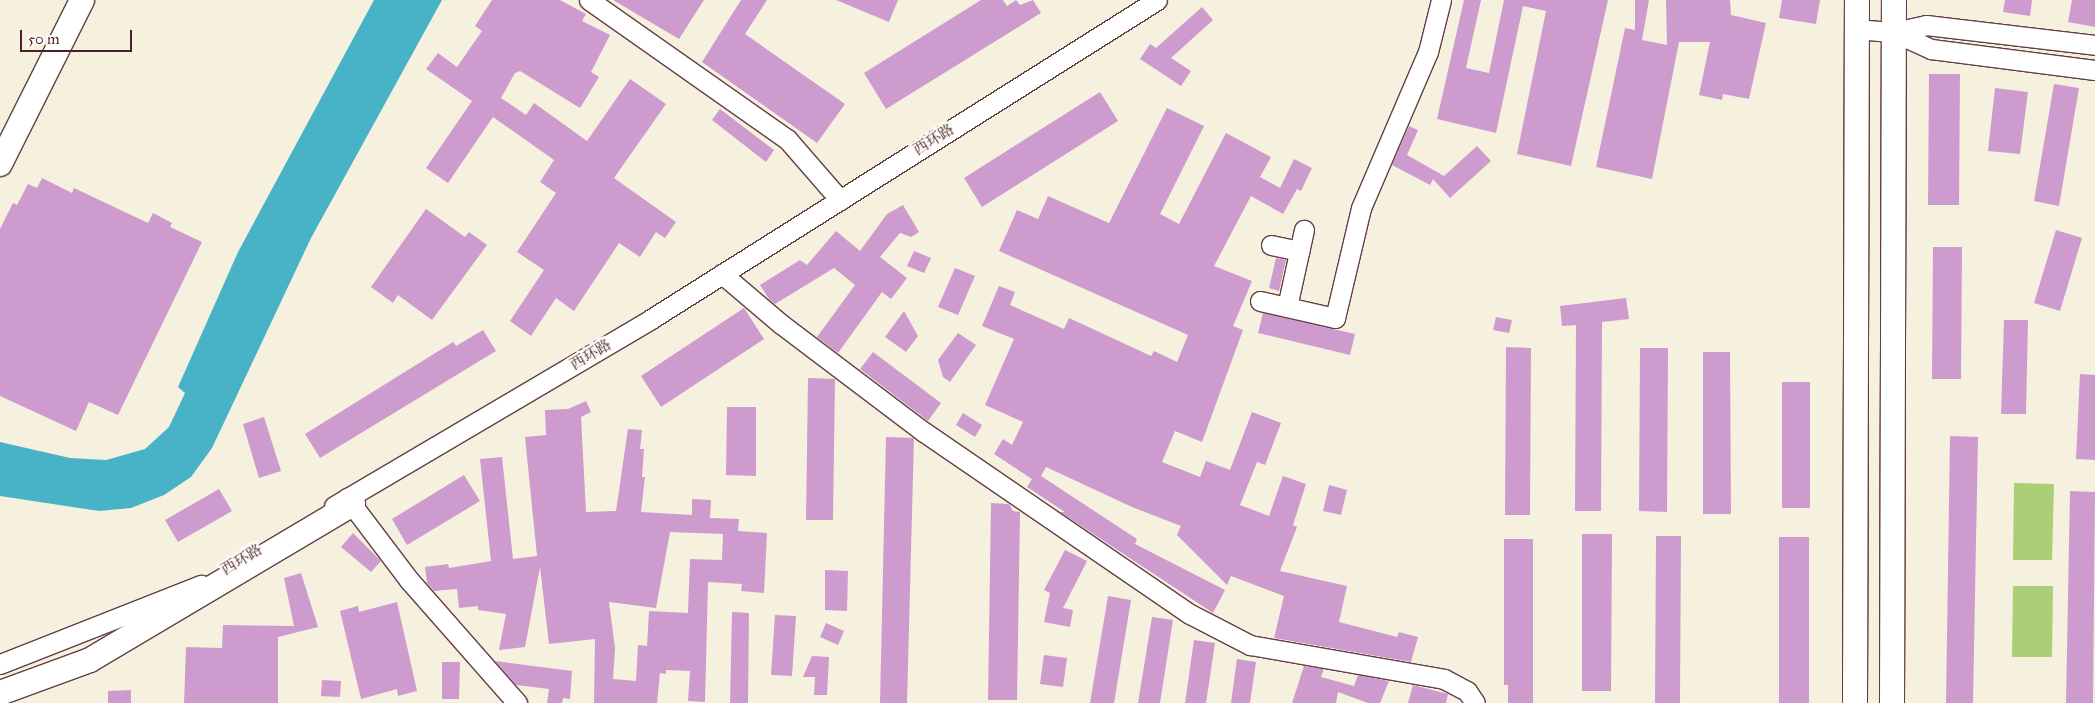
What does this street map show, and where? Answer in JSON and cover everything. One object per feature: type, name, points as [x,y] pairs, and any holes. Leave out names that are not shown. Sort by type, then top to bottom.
[{"type":"main road","points":[[0,132],[65,0]]},
{"type":"main road","points":[[0,164],[82,0]]},
{"type":"main road","points":[[1855,703],[1856,0]]},
{"type":"main road","points":[[1892,703],[1894,0]]},
{"type":"main road","name":"西环路","points":[[0,693],[90,660],[350,501]]},
{"type":"street","points":[[589,0],[787,139],[840,200]]},
{"type":"street","name":"西环路","points":[[0,664],[198,586],[350,501],[722,274],[1157,0]]},
{"type":"street","points":[[1260,301],[1335,318],[1361,208],[1428,52],[1441,0]]},
{"type":"street","points":[[1856,29],[1894,32],[1926,25],[2095,45]]},
{"type":"street","points":[[1894,32],[1931,49],[2095,70]]},
{"type":"street","points":[[1287,307],[1304,230]]},
{"type":"street","points":[[1271,245],[1299,251]]},
{"type":"street","points":[[722,274],[781,324],[924,432],[1190,614],[1250,645],[1444,679],[1467,691],[1475,703]]},
{"type":"street","points":[[350,501],[409,580],[517,703]]},
{"type":"green space","points":[[2014,483],[2054,484],[2052,560],[2013,560]]},
{"type":"green space","points":[[2013,586],[2053,586],[2052,657],[2012,657]]},
{"type":"water","points":[[374,0],[442,0],[311,238],[212,448],[191,477],[164,495],[131,508],[99,511],[0,496],[0,442],[70,458],[106,460],[145,449],[169,427],[185,393],[178,387],[238,252]]},
{"type":"building","points":[[492,0],[560,0],[586,14],[582,21],[610,35],[591,72],[599,77],[580,108],[520,71],[515,73],[501,98],[526,115],[534,103],[587,141],[630,79],[666,104],[614,178],[676,222],[665,238],[656,232],[640,257],[619,243],[574,311],[556,298],[531,336],[510,321],[544,270],[517,252],[556,193],[540,182],[554,160],[493,117],[448,183],[426,168],[472,101],[426,69],[438,53],[457,67],[482,31],[475,26]]},
{"type":"building","points":[[613,0],[704,0],[679,39]]},
{"type":"building","points":[[741,0],[767,0],[745,34],[845,104],[817,143],[702,62]]},
{"type":"building","points":[[836,0],[898,0],[889,22]]},
{"type":"building","points":[[981,0],[1003,0],[1007,6],[1016,0],[1020,5],[1033,0],[1041,13],[886,109],[864,73]]},
{"type":"building","points":[[1464,0],[1481,0],[1466,68],[1489,73],[1504,0],[1608,0],[1571,166],[1517,154],[1546,11],[1523,6],[1496,133],[1437,119]]},
{"type":"building","points":[[1635,0],[1649,0],[1642,40],[1667,45],[1666,0],[1730,0],[1731,15],[1766,23],[1749,99],[1723,94],[1722,100],[1699,95],[1710,42],[1679,42],[1652,179],[1596,167],[1625,28],[1635,30]]},
{"type":"building","points":[[1782,0],[1820,0],[1816,24],[1779,18]]},
{"type":"building","points":[[2005,0],[2032,0],[2030,16],[2003,12]]},
{"type":"building","points":[[2072,0],[2095,0],[2095,27],[2068,22]]},
{"type":"building","points":[[1202,7],[1213,20],[1171,58],[1191,71],[1181,86],[1140,59],[1150,44],[1156,48]]},
{"type":"building","points":[[1929,74],[1960,74],[1959,205],[1928,205]]},
{"type":"building","points":[[2054,84],[2079,88],[2059,206],[2034,201]]},
{"type":"building","points":[[1995,88],[2028,92],[2020,154],[1988,151]]},
{"type":"building","points":[[1100,92],[1118,121],[982,207],[964,178]]},
{"type":"building","points":[[1167,108],[1204,126],[1160,214],[1179,224],[1226,133],[1271,157],[1260,177],[1280,188],[1294,159],[1312,168],[1301,191],[1297,189],[1283,214],[1251,196],[1214,266],[1252,281],[1233,326],[1243,330],[1202,442],[1175,431],[1162,462],[1200,477],[1206,461],[1230,470],[1252,412],[1281,423],[1265,465],[1257,462],[1240,505],[1269,516],[1283,476],[1306,484],[1293,525],[1297,527],[1280,571],[1347,586],[1339,622],[1397,637],[1399,632],[1418,637],[1411,662],[1274,638],[1284,596],[1231,576],[1227,585],[1177,535],[1181,526],[1132,507],[1046,467],[1041,476],[1137,539],[1135,544],[1225,590],[1213,613],[1060,512],[1065,512],[1027,487],[1032,479],[994,454],[1003,439],[1012,445],[1023,422],[985,405],[1014,339],[982,326],[999,286],[1015,292],[1010,305],[1064,329],[1069,318],[1151,356],[1154,351],[1177,362],[1188,335],[999,251],[1017,210],[1038,219],[1048,196],[1109,223]]},
{"type":"building","points":[[720,109],[774,150],[766,162],[712,120]]},
{"type":"building","points":[[1409,126],[1418,130],[1407,155],[1444,176],[1477,146],[1491,161],[1450,198],[1433,179],[1430,185],[1392,165]]},
{"type":"building","points":[[42,178],[72,193],[74,188],[148,223],[153,213],[172,223],[170,227],[202,242],[118,415],[89,402],[76,431],[0,396],[0,229],[13,203],[17,205],[28,184],[37,188]]},
{"type":"building","points":[[903,205],[919,232],[911,237],[900,233],[880,257],[907,278],[891,299],[882,292],[838,353],[817,337],[855,285],[834,268],[775,304],[769,299],[760,285],[800,260],[807,265],[836,231],[860,251],[887,214]]},
{"type":"building","points":[[426,209],[465,237],[469,232],[487,245],[432,320],[398,295],[393,303],[371,287]]},
{"type":"building","points":[[2056,230],[2082,238],[2060,311],[2034,303]]},
{"type":"building","points":[[1933,247],[1962,247],[1961,379],[1932,379]]},
{"type":"building","points":[[914,251],[931,258],[924,273],[907,266]]},
{"type":"building","points":[[1276,258],[1286,260],[1279,291],[1269,288]]},
{"type":"building","points":[[955,268],[975,276],[958,315],[938,307]]},
{"type":"building","points":[[1626,298],[1629,319],[1602,322],[1601,511],[1575,511],[1576,325],[1562,326],[1560,306]]},
{"type":"building","points":[[744,308],[764,339],[661,407],[641,376]]},
{"type":"building","points":[[904,311],[918,336],[906,352],[885,337]]},
{"type":"building","points":[[1263,313],[1355,334],[1350,355],[1258,333]]},
{"type":"building","points":[[1496,317],[1512,320],[1509,333],[1493,330]]},
{"type":"building","points":[[2004,320],[2028,320],[2026,414],[2001,414]]},
{"type":"building","points":[[483,330],[496,351],[320,458],[305,434],[453,342],[456,346]]},
{"type":"building","points":[[958,333],[976,345],[950,382],[943,377],[938,360]]},
{"type":"building","points":[[1506,347],[1531,348],[1530,515],[1505,515]]},
{"type":"building","points":[[1640,348],[1668,348],[1667,512],[1639,511]]},
{"type":"building","points":[[873,352],[941,403],[928,421],[860,369]]},
{"type":"building","points":[[1703,352],[1730,352],[1731,514],[1703,514]]},
{"type":"building","points":[[2080,374],[2095,375],[2095,460],[2076,459]]},
{"type":"building","points":[[808,378],[835,379],[833,520],[806,520]]},
{"type":"building","points":[[1782,382],[1810,382],[1810,508],[1782,508]]},
{"type":"building","points":[[586,401],[591,412],[581,417],[586,512],[616,511],[628,429],[642,430],[640,449],[644,449],[642,477],[645,477],[641,512],[692,515],[692,499],[711,500],[710,518],[739,519],[738,531],[767,533],[764,593],[741,591],[742,584],[708,582],[705,702],[688,701],[690,671],[666,670],[666,674],[660,673],[657,703],[594,703],[595,639],[549,644],[540,567],[525,647],[499,650],[506,614],[478,610],[478,606],[459,608],[457,589],[434,591],[427,583],[425,567],[448,564],[449,568],[491,561],[480,459],[502,457],[513,559],[537,556],[525,437],[546,435],[545,410],[568,409]],"holes":[[[670,532],[723,534],[722,560],[690,559],[688,613],[649,611],[647,646],[638,645],[636,681],[613,679],[615,648],[609,602],[656,608]]]},
{"type":"building","points":[[727,407],[756,407],[756,476],[726,475]]},
{"type":"building","points":[[963,413],[982,425],[975,437],[956,425]]},
{"type":"building","points":[[264,417],[281,471],[259,478],[243,424]]},
{"type":"building","points":[[1950,436],[1978,437],[1973,703],[1946,703]]},
{"type":"building","points":[[886,437],[914,438],[907,703],[880,703]]},
{"type":"building","points":[[464,475],[480,501],[407,545],[392,519]]},
{"type":"building","points":[[1329,485],[1347,490],[1341,515],[1323,511]]},
{"type":"building","points":[[219,489],[232,511],[178,542],[165,520]]},
{"type":"building","points":[[2070,491],[2095,492],[2093,703],[2066,703]]},
{"type":"building","points":[[991,503],[1009,504],[1013,511],[1020,512],[1017,700],[988,700]]},
{"type":"building","points":[[353,533],[381,561],[371,572],[341,547]]},
{"type":"building","points":[[1582,534],[1612,534],[1611,691],[1582,691]]},
{"type":"building","points":[[1656,536],[1681,536],[1680,703],[1655,703]]},
{"type":"building","points":[[1779,537],[1809,537],[1809,703],[1779,703]]},
{"type":"building","points":[[1504,539],[1533,539],[1533,703],[1508,703],[1508,685],[1504,685]]},
{"type":"building","points":[[1065,550],[1087,561],[1063,608],[1073,610],[1070,627],[1044,622],[1050,593],[1044,590]]},
{"type":"building","points":[[825,570],[848,571],[847,611],[825,610]]},
{"type":"building","points":[[301,573],[318,627],[278,637],[278,703],[184,703],[186,647],[222,648],[223,625],[294,626],[284,578]]},
{"type":"building","points":[[1108,596],[1131,600],[1114,703],[1090,703]]},
{"type":"building","points":[[397,602],[417,691],[398,696],[397,689],[361,699],[340,611],[358,606],[359,612]]},
{"type":"building","points":[[732,612],[749,613],[748,703],[730,703]]},
{"type":"building","points":[[775,615],[796,616],[792,676],[771,675]]},
{"type":"building","points":[[1152,617],[1173,620],[1160,703],[1138,703]]},
{"type":"building","points":[[826,623],[844,631],[838,645],[820,637]]},
{"type":"building","points":[[1194,640],[1215,643],[1206,703],[1185,703]]},
{"type":"building","points":[[1044,655],[1067,658],[1063,687],[1040,684]]},
{"type":"building","points":[[812,656],[829,657],[827,695],[814,695],[815,677],[803,677]]},
{"type":"building","points":[[1237,659],[1256,662],[1250,703],[1231,703]]},
{"type":"building","points":[[495,661],[572,671],[570,699],[563,698],[562,703],[547,703],[549,689],[516,685]]},
{"type":"building","points":[[442,662],[460,662],[459,699],[442,699]]},
{"type":"building","points":[[1304,666],[1324,669],[1321,677],[1354,686],[1358,675],[1389,681],[1380,703],[1368,703],[1338,692],[1336,703],[1292,703]]},
{"type":"building","points":[[322,680],[341,681],[340,697],[321,696]]},
{"type":"building","points":[[1413,685],[1448,694],[1446,703],[1408,703]]},
{"type":"building","points":[[131,690],[131,703],[108,703],[108,691]]}]
